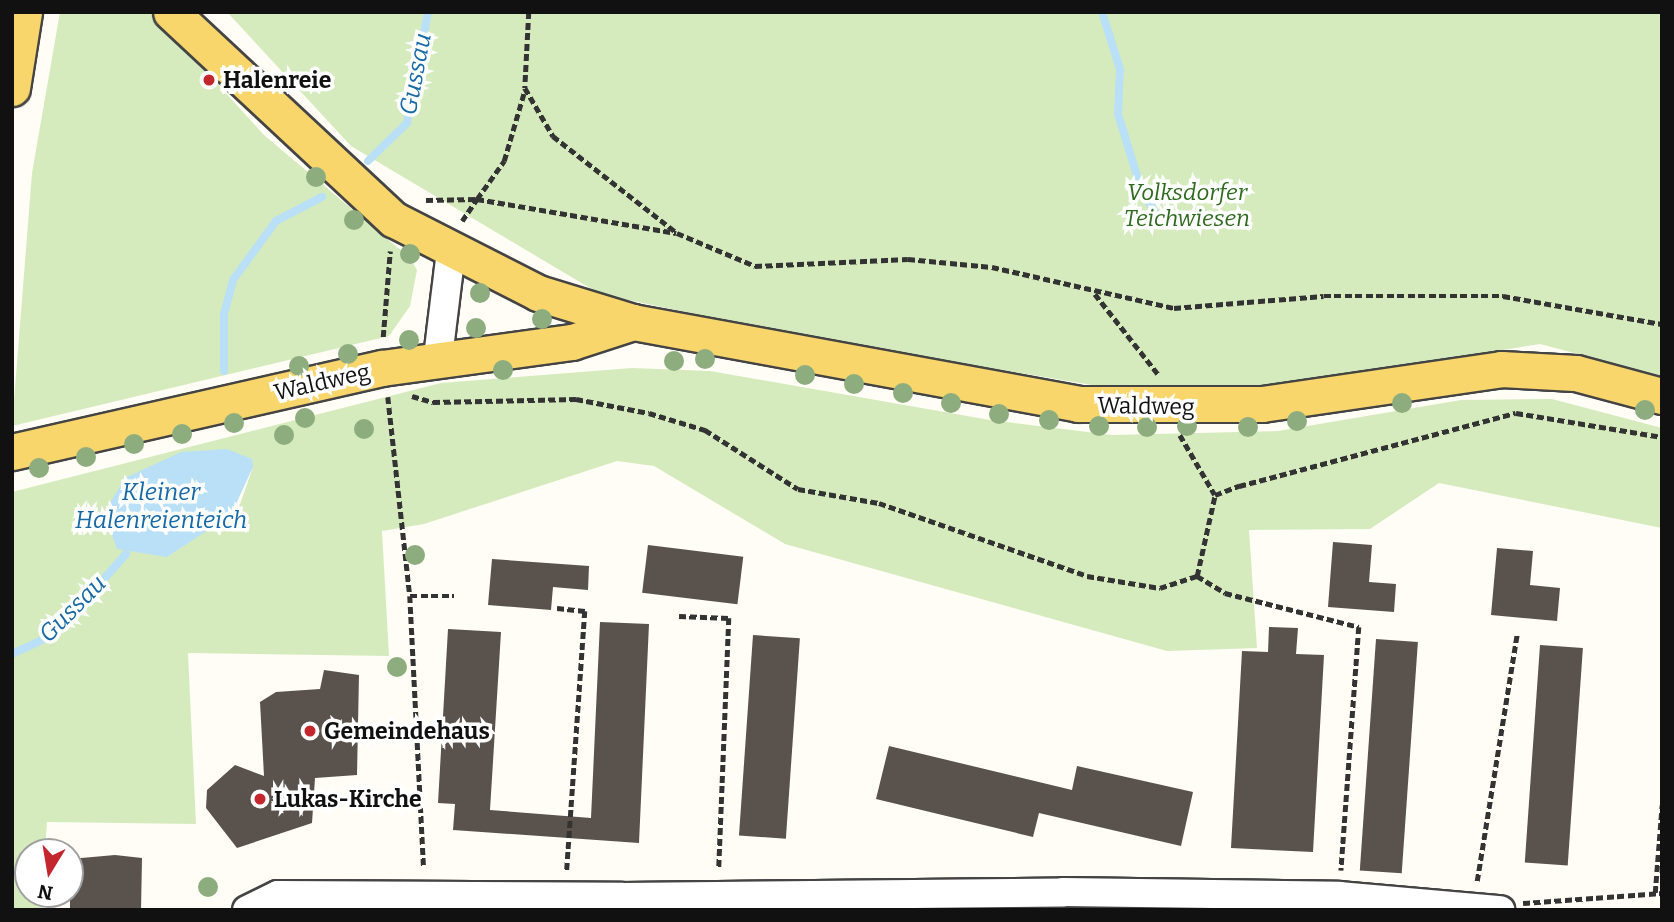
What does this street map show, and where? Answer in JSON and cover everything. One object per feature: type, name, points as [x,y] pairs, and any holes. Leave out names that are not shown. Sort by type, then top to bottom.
[{"type":"main road","points":[[12,88],[24,12]]},
{"type":"main road","name":"Waldweg","points":[[171,12],[319,156],[393,219],[457,232],[538,293],[633,322],[1016,397],[1168,409],[1346,394],[1501,369],[1576,373],[1662,396]]},
{"type":"main road","name":"Waldweg","points":[[12,452],[438,357],[572,342],[633,322]]},
{"type":"street","points":[[438,357],[457,232]]},
{"type":"street","points":[[247,910],[278,895],[565,897],[622,903],[718,897],[1339,896],[1491,907]]},
{"type":"path","points":[[528,12],[525,88],[544,125],[677,233]]},
{"type":"path","points":[[457,232],[477,199],[677,233],[755,266],[908,259],[992,267],[1095,294],[1174,308],[1324,296],[1503,296],[1662,324]]},
{"type":"path","points":[[416,200],[438,213]]},
{"type":"path","points":[[1095,294],[1156,363],[1161,383],[1147,381]]},
{"type":"path","points":[[426,895],[410,596],[386,389],[433,402],[576,400],[649,413],[705,430],[798,489],[878,503],[1087,576],[1160,588],[1197,576],[1225,593],[1359,627],[1339,896]]},
{"type":"path","points":[[1168,409],[1215,495],[1197,576]]},
{"type":"path","points":[[1215,495],[1364,449],[1516,413],[1662,437]]},
{"type":"path","points":[[410,596],[454,596]]},
{"type":"path","points":[[557,608],[585,611],[565,897]]},
{"type":"path","points":[[679,616],[729,618],[718,897]]},
{"type":"path","points":[[1517,633],[1491,907],[1662,893]]},
{"type":"path","points":[[1655,893],[1662,805]]},
{"type":"green space","points":[[60,12],[152,12],[264,135],[410,258],[417,270],[410,306],[389,336],[12,426],[32,173]]},
{"type":"green space","name":"Volksdorfer Teichwiesen","points":[[227,12],[1662,12],[1662,376],[1540,344],[1187,401],[799,336],[600,294],[351,146]]},
{"type":"green space","points":[[632,368],[710,371],[990,420],[1112,435],[1278,431],[1461,400],[1552,399],[1662,428],[1662,528],[1439,483],[1370,529],[1249,530],[1257,648],[1167,651],[785,544],[654,466],[617,461],[424,524],[382,531],[389,656],[188,653],[196,824],[47,822],[46,838],[14,838],[14,908],[43,910],[12,910],[12,492],[441,383]],"holes":[[[253,467],[239,507],[167,557]]]},
{"type":"water","name":"Kleiner Halenreienteich","points":[[227,449],[252,459],[253,467],[231,515],[167,557],[117,549],[104,513],[125,478],[181,452]]},
{"type":"building","points":[[1333,542],[1372,545],[1369,582],[1396,584],[1394,612],[1328,607]]},
{"type":"building","points":[[648,545],[743,557],[737,604],[642,593]]},
{"type":"building","points":[[1497,548],[1533,551],[1530,585],[1560,588],[1557,621],[1491,615]]},
{"type":"building","points":[[492,559],[589,566],[588,590],[553,587],[551,610],[488,605]]},
{"type":"building","points":[[600,622],[649,624],[639,843],[453,830],[455,804],[438,803],[448,629],[501,632],[490,810],[591,818]]},
{"type":"building","points":[[1269,627],[1298,628],[1296,654],[1324,655],[1313,852],[1231,848],[1242,651],[1268,652]]},
{"type":"building","points":[[753,635],[800,638],[786,839],[739,836]]},
{"type":"building","points":[[1376,639],[1418,642],[1402,873],[1360,870]]},
{"type":"building","points":[[1540,645],[1583,648],[1568,865],[1525,862]]},
{"type":"building","points":[[324,670],[359,675],[357,775],[315,778],[312,823],[237,848],[206,808],[207,790],[235,765],[264,776],[260,702],[276,692],[320,689]]},
{"type":"building","points":[[889,746],[1072,790],[1077,766],[1193,792],[1181,846],[1039,813],[1033,837],[876,799]]},
{"type":"building","points":[[115,855],[142,858],[141,910],[70,910],[84,908],[84,858]]},
{"type":"waterway","name":"Gussau","points":[[368,161],[407,123],[428,12]]},
{"type":"waterway","points":[[1102,12],[1120,69],[1118,114],[1142,192],[1163,224]]},
{"type":"waterway","name":"Gussau","points":[[224,371],[224,314],[233,280],[276,221],[322,197]]},
{"type":"waterway","name":"Gussau","points":[[12,654],[55,634],[126,554]]},
{"type":"place","name":"Halenreie","points":[[209,80]]},
{"type":"place","name":"Gemeindehaus","points":[[310,731]]},
{"type":"place","name":"Lukas-Kirche","points":[[260,799]]}]
